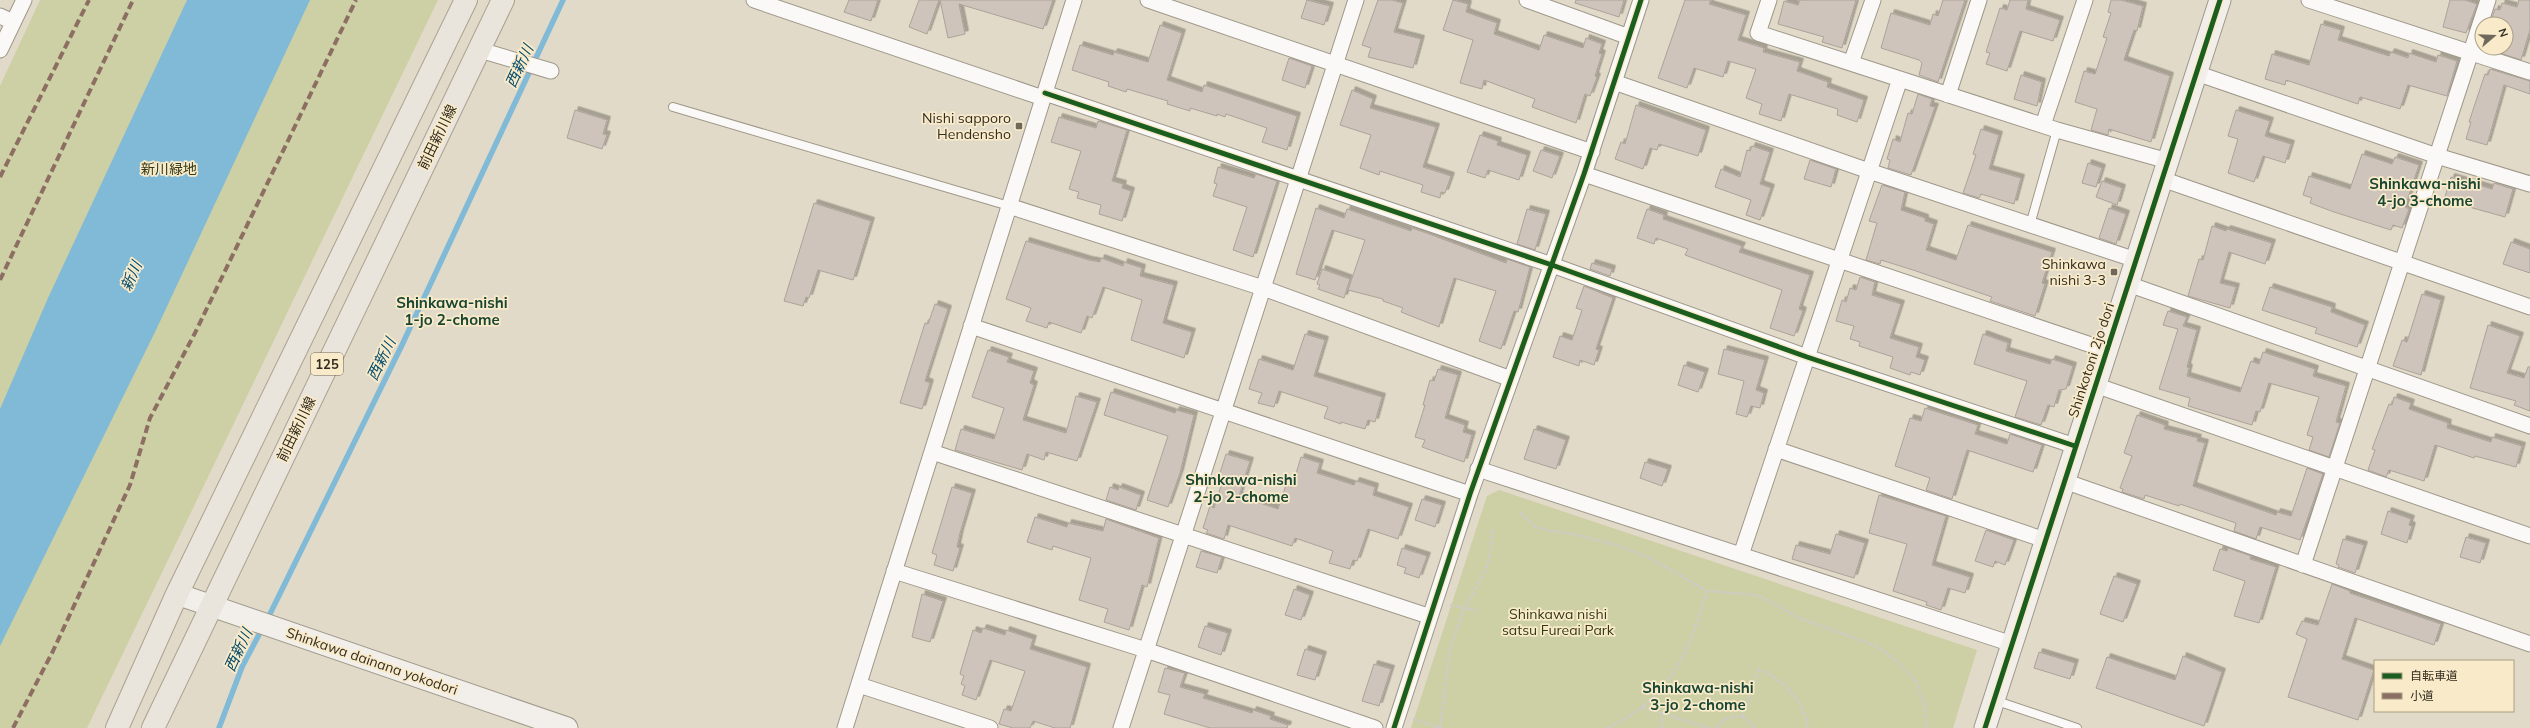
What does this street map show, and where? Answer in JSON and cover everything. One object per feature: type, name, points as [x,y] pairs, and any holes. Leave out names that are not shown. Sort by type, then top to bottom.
[{"type":"main road","name":"125","points":[[117,728],[177,594],[466,0]]},
{"type":"main road","name":"前田新川線","points":[[153,728],[210,606],[503,0]]},
{"type":"street","points":[[0,50],[7,19],[24,0]]},
{"type":"street","points":[[754,0],[777,3],[1044,95],[1298,178],[1552,266],[1807,357],[2076,446]]},
{"type":"street","points":[[845,728],[1074,0]]},
{"type":"street","points":[[1148,0],[1336,62],[1592,152]]},
{"type":"street","points":[[1121,728],[1356,0]]},
{"type":"street","points":[[1527,0],[1628,37]]},
{"type":"street","points":[[1394,728],[1428,616],[1478,469],[1592,152],[1641,0]]},
{"type":"street","points":[[1769,0],[1758,33],[2050,127],[2402,261],[2530,307]]},
{"type":"street","points":[[1851,63],[1873,0]]},
{"type":"street","points":[[1948,95],[1979,0]]},
{"type":"street","points":[[2050,127],[2085,0]]},
{"type":"street","name":"Shinkotoni 2jo dori","points":[[1985,728],[2220,0]]},
{"type":"street","points":[[2309,0],[2530,72]]},
{"type":"street","points":[[2303,565],[2488,0]]},
{"type":"street","points":[[480,50],[551,71]]},
{"type":"street","points":[[2196,73],[2437,156],[2530,184]]},
{"type":"street","points":[[1741,555],[1900,79]]},
{"type":"street","points":[[1614,82],[1869,171],[2136,260]]},
{"type":"street","points":[[1584,174],[2106,350]]},
{"type":"street","points":[[1009,206],[1263,288],[1511,379]]},
{"type":"street","points":[[2128,284],[2367,370],[2530,426]]},
{"type":"street","points":[[971,326],[1470,494]]},
{"type":"street","points":[[2095,385],[2334,470],[2530,536]]},
{"type":"street","points":[[1776,449],[2045,540]]},
{"type":"street","points":[[932,452],[1183,537],[1428,616]]},
{"type":"street","points":[[1478,469],[2012,644]]},
{"type":"street","points":[[2064,481],[2530,644]]},
{"type":"street","points":[[894,571],[1146,650],[1375,728]]},
{"type":"street","name":"Shinkawa dainana yokodori","points":[[177,594],[567,728]]},
{"type":"street","points":[[858,685],[990,728]]},
{"type":"lane","points":[[673,107],[1009,206]]},
{"type":"lane","points":[[2030,225],[2050,127]]},
{"type":"lane","points":[[1994,700],[2077,728]]},
{"type":"path","points":[[1520,512],[1536,526],[1549,531],[1573,534],[1616,545],[1650,558],[1707,591],[1757,595],[1802,619],[1876,646],[1896,660],[1915,680],[1924,703],[1927,728]]},
{"type":"path","points":[[1409,718],[1440,728],[1450,649],[1464,610],[1486,567],[1491,549],[1492,527]]},
{"type":"path","points":[[1607,728],[1641,707],[1671,679],[1691,642],[1707,591]]},
{"type":"path","points":[[1446,603],[1464,610],[1479,611]]},
{"type":"path","points":[[1742,717],[1759,668],[1773,675],[1786,686],[1797,699],[1806,718],[1808,728]]},
{"type":"path","points":[[1641,707],[1709,728]]},
{"type":"path","points":[[1661,728],[1663,714]]},
{"type":"path","points":[[1716,728],[1721,721],[1733,716],[1742,717],[1752,723],[1754,728]]},
{"type":"green space","name":"新川緑地","points":[[40,0],[438,0],[87,728],[0,728],[0,86]]},
{"type":"green space","name":"Shinkawa nishi satsu Fureai Park","points":[[1499,490],[1977,650],[1953,728],[1411,728],[1487,496]]},
{"type":"water","name":"新川","points":[[187,0],[310,0],[156,330],[0,646],[0,409],[48,298]]},
{"type":"building","points":[[849,0],[878,0],[871,21],[844,12]]},
{"type":"building","points":[[919,0],[939,0],[927,34],[909,27]]},
{"type":"building","points":[[940,0],[1053,0],[1043,29],[959,4],[965,34],[948,38]]},
{"type":"building","points":[[1307,0],[1330,6],[1324,25],[1301,18]]},
{"type":"building","points":[[1378,0],[1392,0],[1403,3],[1394,32],[1421,39],[1413,68],[1368,57],[1371,48],[1362,45]]},
{"type":"building","points":[[1453,0],[1468,4],[1466,12],[1497,23],[1494,34],[1539,50],[1544,35],[1583,48],[1586,38],[1602,44],[1599,53],[1602,54],[1595,76],[1597,77],[1590,96],[1585,94],[1576,123],[1532,107],[1535,99],[1484,80],[1482,89],[1460,83],[1473,40],[1443,30]]},
{"type":"building","points":[[1576,0],[1624,0],[1619,17],[1575,3]]},
{"type":"building","points":[[1685,0],[1711,0],[1709,4],[1746,15],[1738,40],[1764,48],[1763,52],[1800,62],[1797,71],[1828,82],[1827,87],[1864,100],[1857,122],[1837,115],[1838,109],[1789,94],[1781,121],[1759,114],[1762,104],[1746,98],[1756,69],[1728,61],[1723,77],[1694,68],[1687,88],[1658,78]]},
{"type":"building","points":[[1800,0],[1856,0],[1842,48],[1822,42],[1824,37],[1778,24],[1784,1],[1798,5]]},
{"type":"building","points":[[1943,0],[1965,0],[1938,82],[1919,75],[1922,63],[1919,60],[1881,48],[1891,13],[1930,25],[1933,14],[1938,16]]},
{"type":"building","points":[[2010,0],[2028,0],[2026,9],[2060,20],[2053,41],[2020,31],[2007,71],[1986,64],[1990,53],[1986,52],[2000,8],[2007,10]]},
{"type":"building","points":[[2111,0],[2121,0],[2143,6],[2137,31],[2134,30],[2124,60],[2170,76],[2151,142],[2109,129],[2108,135],[2091,130],[2097,109],[2075,102],[2084,71],[2095,74],[2107,38],[2103,37],[2111,13],[2108,12]]},
{"type":"building","points":[[2450,0],[2465,0],[2477,4],[2466,33],[2443,27]]},
{"type":"building","points":[[2519,0],[2530,0],[2530,30],[2521,60],[2509,56],[2514,56],[2514,16],[2493,16],[2495,9],[2500,10],[2502,3],[2517,7]]},
{"type":"building","points":[[2321,24],[2341,30],[2338,40],[2389,56],[2391,52],[2408,58],[2409,53],[2436,62],[2438,55],[2457,61],[2447,96],[2408,85],[2400,109],[2360,97],[2358,104],[2286,80],[2285,85],[2265,79],[2272,54],[2309,65]]},
{"type":"building","points":[[1160,25],[1182,33],[1167,80],[1202,92],[1204,85],[1297,116],[1287,150],[1262,142],[1267,128],[1226,114],[1225,117],[1190,108],[1190,111],[1167,104],[1168,101],[1127,89],[1126,92],[1108,86],[1109,82],[1072,70],[1080,45],[1113,55],[1114,52],[1148,62]]},
{"type":"building","points":[[1289,58],[1312,66],[1305,88],[1282,80]]},
{"type":"building","points":[[2490,69],[2530,81],[2530,94],[2504,85],[2487,145],[2466,139],[2471,122],[2469,122],[2485,74],[2488,75]]},
{"type":"building","points":[[2021,75],[2042,82],[2037,106],[2014,99]]},
{"type":"building","points":[[1352,90],[1373,99],[1370,108],[1436,127],[1423,167],[1451,176],[1445,193],[1441,192],[1440,198],[1421,192],[1423,185],[1380,171],[1379,175],[1360,168],[1371,135],[1340,125]]},
{"type":"building","points":[[1918,94],[1932,99],[1930,106],[1935,107],[1911,175],[1888,168],[1890,160],[1887,159],[1893,139],[1900,142],[1908,113],[1912,114]]},
{"type":"building","points":[[1636,105],[1706,130],[1698,156],[1659,144],[1657,150],[1650,148],[1643,169],[1615,159],[1621,142],[1625,144]]},
{"type":"building","points":[[575,110],[607,120],[603,134],[607,135],[602,149],[567,138]]},
{"type":"building","points":[[2236,110],[2270,121],[2265,136],[2291,144],[2285,163],[2263,156],[2254,182],[2228,173],[2238,139],[2228,136]]},
{"type":"building","points":[[1059,117],[1096,128],[1098,121],[1127,130],[1112,181],[1123,184],[1122,188],[1131,191],[1122,221],[1099,214],[1101,205],[1077,198],[1079,192],[1069,189],[1081,151],[1051,142]]},
{"type":"building","points":[[1981,129],[1999,135],[1989,169],[2021,178],[2014,204],[1981,194],[1979,198],[1963,193],[1976,155],[1973,154]]},
{"type":"building","points":[[1480,135],[1498,141],[1497,145],[1527,155],[1519,180],[1488,170],[1485,178],[1467,172]]},
{"type":"building","points":[[1752,146],[1770,152],[1760,184],[1771,188],[1760,220],[1746,215],[1751,200],[1715,187],[1721,169],[1740,177],[1747,150],[1750,151]]},
{"type":"building","points":[[1541,150],[1560,156],[1552,178],[1533,171]]},
{"type":"building","points":[[2362,154],[2392,164],[2395,157],[2419,165],[2405,207],[2409,209],[2402,228],[2393,225],[2391,230],[2334,212],[2310,203],[2312,198],[2303,195],[2309,176],[2350,189]]},
{"type":"building","points":[[1810,160],[1836,169],[1831,187],[1804,179]]},
{"type":"building","points":[[2088,163],[2102,168],[2096,187],[2082,183]]},
{"type":"building","points":[[1218,167],[1254,178],[1256,174],[1277,181],[1253,257],[1233,250],[1247,207],[1213,196],[1217,184],[1214,183]]},
{"type":"building","points":[[2451,177],[2492,189],[2494,183],[2513,189],[2505,217],[2444,200]]},
{"type":"building","points":[[2102,181],[2122,188],[2117,205],[2096,197]]},
{"type":"building","points":[[1882,185],[1905,192],[1901,210],[1925,218],[1925,221],[1934,224],[1926,250],[1956,260],[1968,225],[2052,252],[2042,283],[2045,284],[2035,316],[1990,301],[1992,297],[1913,270],[1881,260],[1880,264],[1866,260],[1877,223],[1869,221]]},
{"type":"building","points":[[814,203],[871,221],[853,280],[818,270],[809,298],[806,297],[803,306],[784,301]]},
{"type":"building","points":[[1316,208],[1344,218],[1347,209],[1411,231],[1412,228],[1506,263],[1507,259],[1530,267],[1518,312],[1514,311],[1501,349],[1479,341],[1496,291],[1454,278],[1439,327],[1401,312],[1403,308],[1383,301],[1383,299],[1348,290],[1365,240],[1332,230],[1315,280],[1296,274]]},
{"type":"building","points":[[2109,208],[2126,214],[2116,244],[2099,238]]},
{"type":"building","points":[[1527,209],[1546,214],[1535,250],[1517,244]]},
{"type":"building","points":[[1647,209],[1664,215],[1663,219],[1742,246],[1739,252],[1810,275],[1799,309],[1803,311],[1794,336],[1770,328],[1782,290],[1685,255],[1688,249],[1656,238],[1654,244],[1637,238]]},
{"type":"building","points":[[2212,226],[2226,231],[2227,229],[2272,243],[2265,264],[2229,252],[2220,283],[2236,287],[2230,308],[2188,296],[2199,259],[2203,260]]},
{"type":"building","points":[[1026,241],[1089,260],[1100,262],[1101,258],[1123,266],[1124,262],[1142,268],[1140,276],[1174,285],[1163,323],[1192,332],[1184,358],[1131,340],[1142,300],[1103,287],[1092,318],[1087,316],[1081,333],[1049,322],[1047,328],[1026,321],[1031,308],[1006,299]]},
{"type":"building","points":[[2511,242],[2530,249],[2530,273],[2503,264]]},
{"type":"building","points":[[1592,263],[1612,269],[1610,276],[1590,269]]},
{"type":"building","points":[[1322,269],[1350,279],[1344,298],[1318,289],[1320,285],[1317,284]]},
{"type":"building","points":[[1860,277],[1875,282],[1872,295],[1901,304],[1890,338],[1919,347],[1916,357],[1925,360],[1920,375],[1911,372],[1910,375],[1890,368],[1893,357],[1859,346],[1860,342],[1850,339],[1854,326],[1836,321],[1842,300],[1846,302],[1850,288],[1856,290]]},
{"type":"building","points":[[1584,286],[1613,298],[1596,349],[1599,350],[1594,365],[1580,360],[1579,366],[1553,357],[1560,336],[1572,340],[1582,310],[1576,308]]},
{"type":"building","points":[[2270,287],[2332,307],[2331,312],[2365,325],[2357,347],[2315,333],[2317,328],[2262,310]]},
{"type":"building","points":[[2422,294],[2441,300],[2421,375],[2393,366],[2402,340],[2407,342]]},
{"type":"building","points":[[935,304],[948,309],[925,381],[930,383],[922,409],[900,403],[925,323],[928,324]]},
{"type":"building","points":[[2168,311],[2187,317],[2183,326],[2197,330],[2187,367],[2189,368],[2187,376],[2240,392],[2251,361],[2259,364],[2263,352],[2315,369],[2313,376],[2346,386],[2336,422],[2340,423],[2329,457],[2309,450],[2313,437],[2307,435],[2319,397],[2269,383],[2260,412],[2256,411],[2252,425],[2188,406],[2190,398],[2159,389],[2178,329],[2163,325]]},
{"type":"building","points":[[2488,325],[2520,336],[2507,373],[2524,378],[2528,367],[2530,367],[2530,411],[2514,405],[2516,401],[2470,388]]},
{"type":"building","points":[[1305,334],[1325,340],[1314,376],[1382,397],[1375,422],[1368,420],[1365,429],[1341,422],[1341,424],[1324,418],[1328,407],[1279,391],[1274,407],[1258,403],[1262,393],[1249,389],[1259,359],[1293,370]]},
{"type":"building","points":[[1983,334],[2008,343],[2006,351],[2050,364],[2052,359],[2073,366],[2066,389],[2059,390],[2054,407],[2048,405],[2041,425],[2015,417],[2027,381],[1974,364]]},
{"type":"building","points":[[1724,349],[1765,360],[1756,390],[1764,393],[1760,408],[1751,406],[1747,417],[1736,414],[1744,381],[1718,374]]},
{"type":"building","points":[[988,350],[1009,357],[1007,362],[1034,371],[1030,383],[1034,385],[1023,420],[1066,433],[1076,396],[1097,402],[1077,461],[1046,452],[1044,460],[1027,454],[1022,470],[955,450],[961,429],[994,439],[1004,408],[972,397]]},
{"type":"building","points":[[1684,365],[1705,372],[1698,392],[1678,385]]},
{"type":"building","points":[[1438,369],[1458,375],[1445,418],[1465,425],[1463,432],[1472,435],[1464,462],[1422,447],[1425,440],[1415,437],[1425,405],[1423,405],[1430,380],[1434,381]]},
{"type":"building","points":[[1111,392],[1175,413],[1176,410],[1194,415],[1180,473],[1168,507],[1147,500],[1168,436],[1104,415]]},
{"type":"building","points":[[2394,397],[2411,403],[2409,409],[2448,423],[2447,428],[2491,442],[2492,437],[2522,446],[2516,467],[2475,456],[2474,458],[2435,445],[2424,481],[2389,470],[2386,477],[2368,470],[2375,450],[2372,449],[2389,404],[2392,405]]},
{"type":"building","points":[[1925,408],[1978,425],[1975,434],[2007,444],[2010,434],[2042,445],[2033,472],[1967,450],[1952,499],[1926,490],[1930,478],[1895,466],[1910,418],[1921,421]]},
{"type":"building","points":[[2137,415],[2165,425],[2164,429],[2198,438],[2197,441],[2205,443],[2193,486],[2276,515],[2277,512],[2291,516],[2307,468],[2323,474],[2300,540],[2260,527],[2256,539],[2234,531],[2236,523],[2180,504],[2179,506],[2145,495],[2144,499],[2122,492],[2123,489],[2120,488],[2132,456],[2124,453]]},
{"type":"building","points":[[1534,429],[1566,440],[1556,469],[1524,459]]},
{"type":"building","points":[[1226,454],[1250,461],[1239,496],[1278,509],[1286,485],[1292,487],[1301,457],[1320,463],[1317,473],[1354,485],[1356,481],[1375,487],[1373,495],[1409,507],[1398,539],[1368,529],[1357,561],[1353,560],[1350,569],[1329,563],[1333,551],[1295,538],[1292,546],[1228,525],[1224,539],[1206,533],[1208,530],[1203,528],[1210,506],[1214,508],[1224,477],[1219,476]]},
{"type":"building","points":[[1645,462],[1668,469],[1662,486],[1640,478]]},
{"type":"building","points":[[952,487],[972,493],[960,533],[957,547],[960,548],[953,571],[934,565],[937,555],[932,553]]},
{"type":"building","points":[[1110,487],[1118,490],[1119,487],[1141,495],[1136,510],[1106,500]]},
{"type":"building","points":[[1879,495],[1946,516],[1932,565],[1970,577],[1965,593],[1948,588],[1941,610],[1926,605],[1927,602],[1893,591],[1907,544],[1869,533]]},
{"type":"building","points":[[1422,499],[1442,505],[1435,527],[1415,520]]},
{"type":"building","points":[[2388,511],[2411,519],[2409,525],[2412,526],[2407,543],[2381,534]]},
{"type":"building","points":[[1035,517],[1067,527],[1068,523],[1103,531],[1106,519],[1159,538],[1147,587],[1142,585],[1129,630],[1104,622],[1108,609],[1079,600],[1091,558],[1053,546],[1052,550],[1027,542]]},
{"type":"building","points":[[1986,530],[2014,540],[2005,565],[1995,561],[1993,567],[1975,561]]},
{"type":"building","points":[[1836,534],[1865,543],[1854,578],[1792,559],[1796,545],[1830,554]]},
{"type":"building","points":[[2466,537],[2486,543],[2480,563],[2460,557]]},
{"type":"building","points":[[2343,539],[2364,545],[2355,573],[2338,567],[2339,565],[2336,564]]},
{"type":"building","points":[[1402,548],[1427,556],[1419,578],[1404,573],[1406,568],[1397,565]]},
{"type":"building","points":[[2228,548],[2251,556],[2250,559],[2276,567],[2259,623],[2234,616],[2245,581],[2213,570],[2220,549],[2227,551]]},
{"type":"building","points":[[1201,551],[1222,557],[1217,573],[1196,567]]},
{"type":"building","points":[[2114,576],[2137,584],[2123,622],[2100,614]]},
{"type":"building","points":[[2332,584],[2350,591],[2350,593],[2441,624],[2434,645],[2355,618],[2342,659],[2374,670],[2358,720],[2288,697],[2307,639],[2296,634],[2302,621],[2318,625]]},
{"type":"building","points":[[1294,589],[1310,595],[1301,620],[1285,615]]},
{"type":"building","points":[[922,594],[943,601],[930,642],[912,637]]},
{"type":"building","points":[[1205,626],[1228,633],[1221,655],[1198,647]]},
{"type":"building","points":[[983,628],[1005,635],[1006,630],[1033,639],[1030,649],[1087,667],[1070,728],[1055,728],[1033,721],[1030,728],[1013,728],[999,724],[1004,709],[1011,711],[1025,671],[990,660],[976,700],[962,695],[965,686],[961,684],[964,676],[960,674],[973,630],[981,633]]},
{"type":"building","points":[[1305,649],[1323,655],[1315,680],[1297,675]]},
{"type":"building","points":[[2039,652],[2075,663],[2070,679],[2034,668]]},
{"type":"building","points":[[2183,656],[2222,672],[2204,726],[2096,688],[2107,657],[2175,680]]},
{"type":"building","points":[[1374,664],[1391,669],[1379,706],[1362,701]]},
{"type":"building","points":[[1165,668],[1185,673],[1180,687],[1205,694],[1203,698],[1252,713],[1253,710],[1271,716],[1270,719],[1288,725],[1287,728],[1210,728],[1164,714],[1170,695],[1158,692]]},
{"type":"waterway","name":"西新川","points":[[267,620],[402,345],[563,0]]},
{"type":"waterway","name":"西新川","points":[[219,728],[242,667],[263,627]]},
{"type":"marked path","points":[[0,177],[89,0]]},
{"type":"marked path","points":[[0,280],[133,0]]},
{"type":"marked path","points":[[13,728],[53,651],[130,485],[150,418],[195,333],[356,0]]},
{"type":"cycle path","points":[[1394,728],[1470,494],[1584,174],[1641,0]]},
{"type":"cycle path","points":[[1985,728],[2220,0]]},
{"type":"cycle path","points":[[1045,93],[1552,265],[1807,357],[2075,446]]},
{"type":"place","name":"Nishi sapporo Hendensho","points":[[1019,126]]},
{"type":"place","name":"Shinkawa nishi 3-3","points":[[2114,272]]},
{"type":"district","name":"Shinkawa-nishi 4-jo 3-chome","points":[[2425,192]]},
{"type":"district","name":"Shinkawa-nishi 1-jo 2-chome","points":[[452,310]]},
{"type":"district","name":"Shinkawa-nishi 2-jo 2-chome","points":[[1241,488]]},
{"type":"district","name":"Shinkawa-nishi 3-jo 2-chome","points":[[1698,696]]}]
